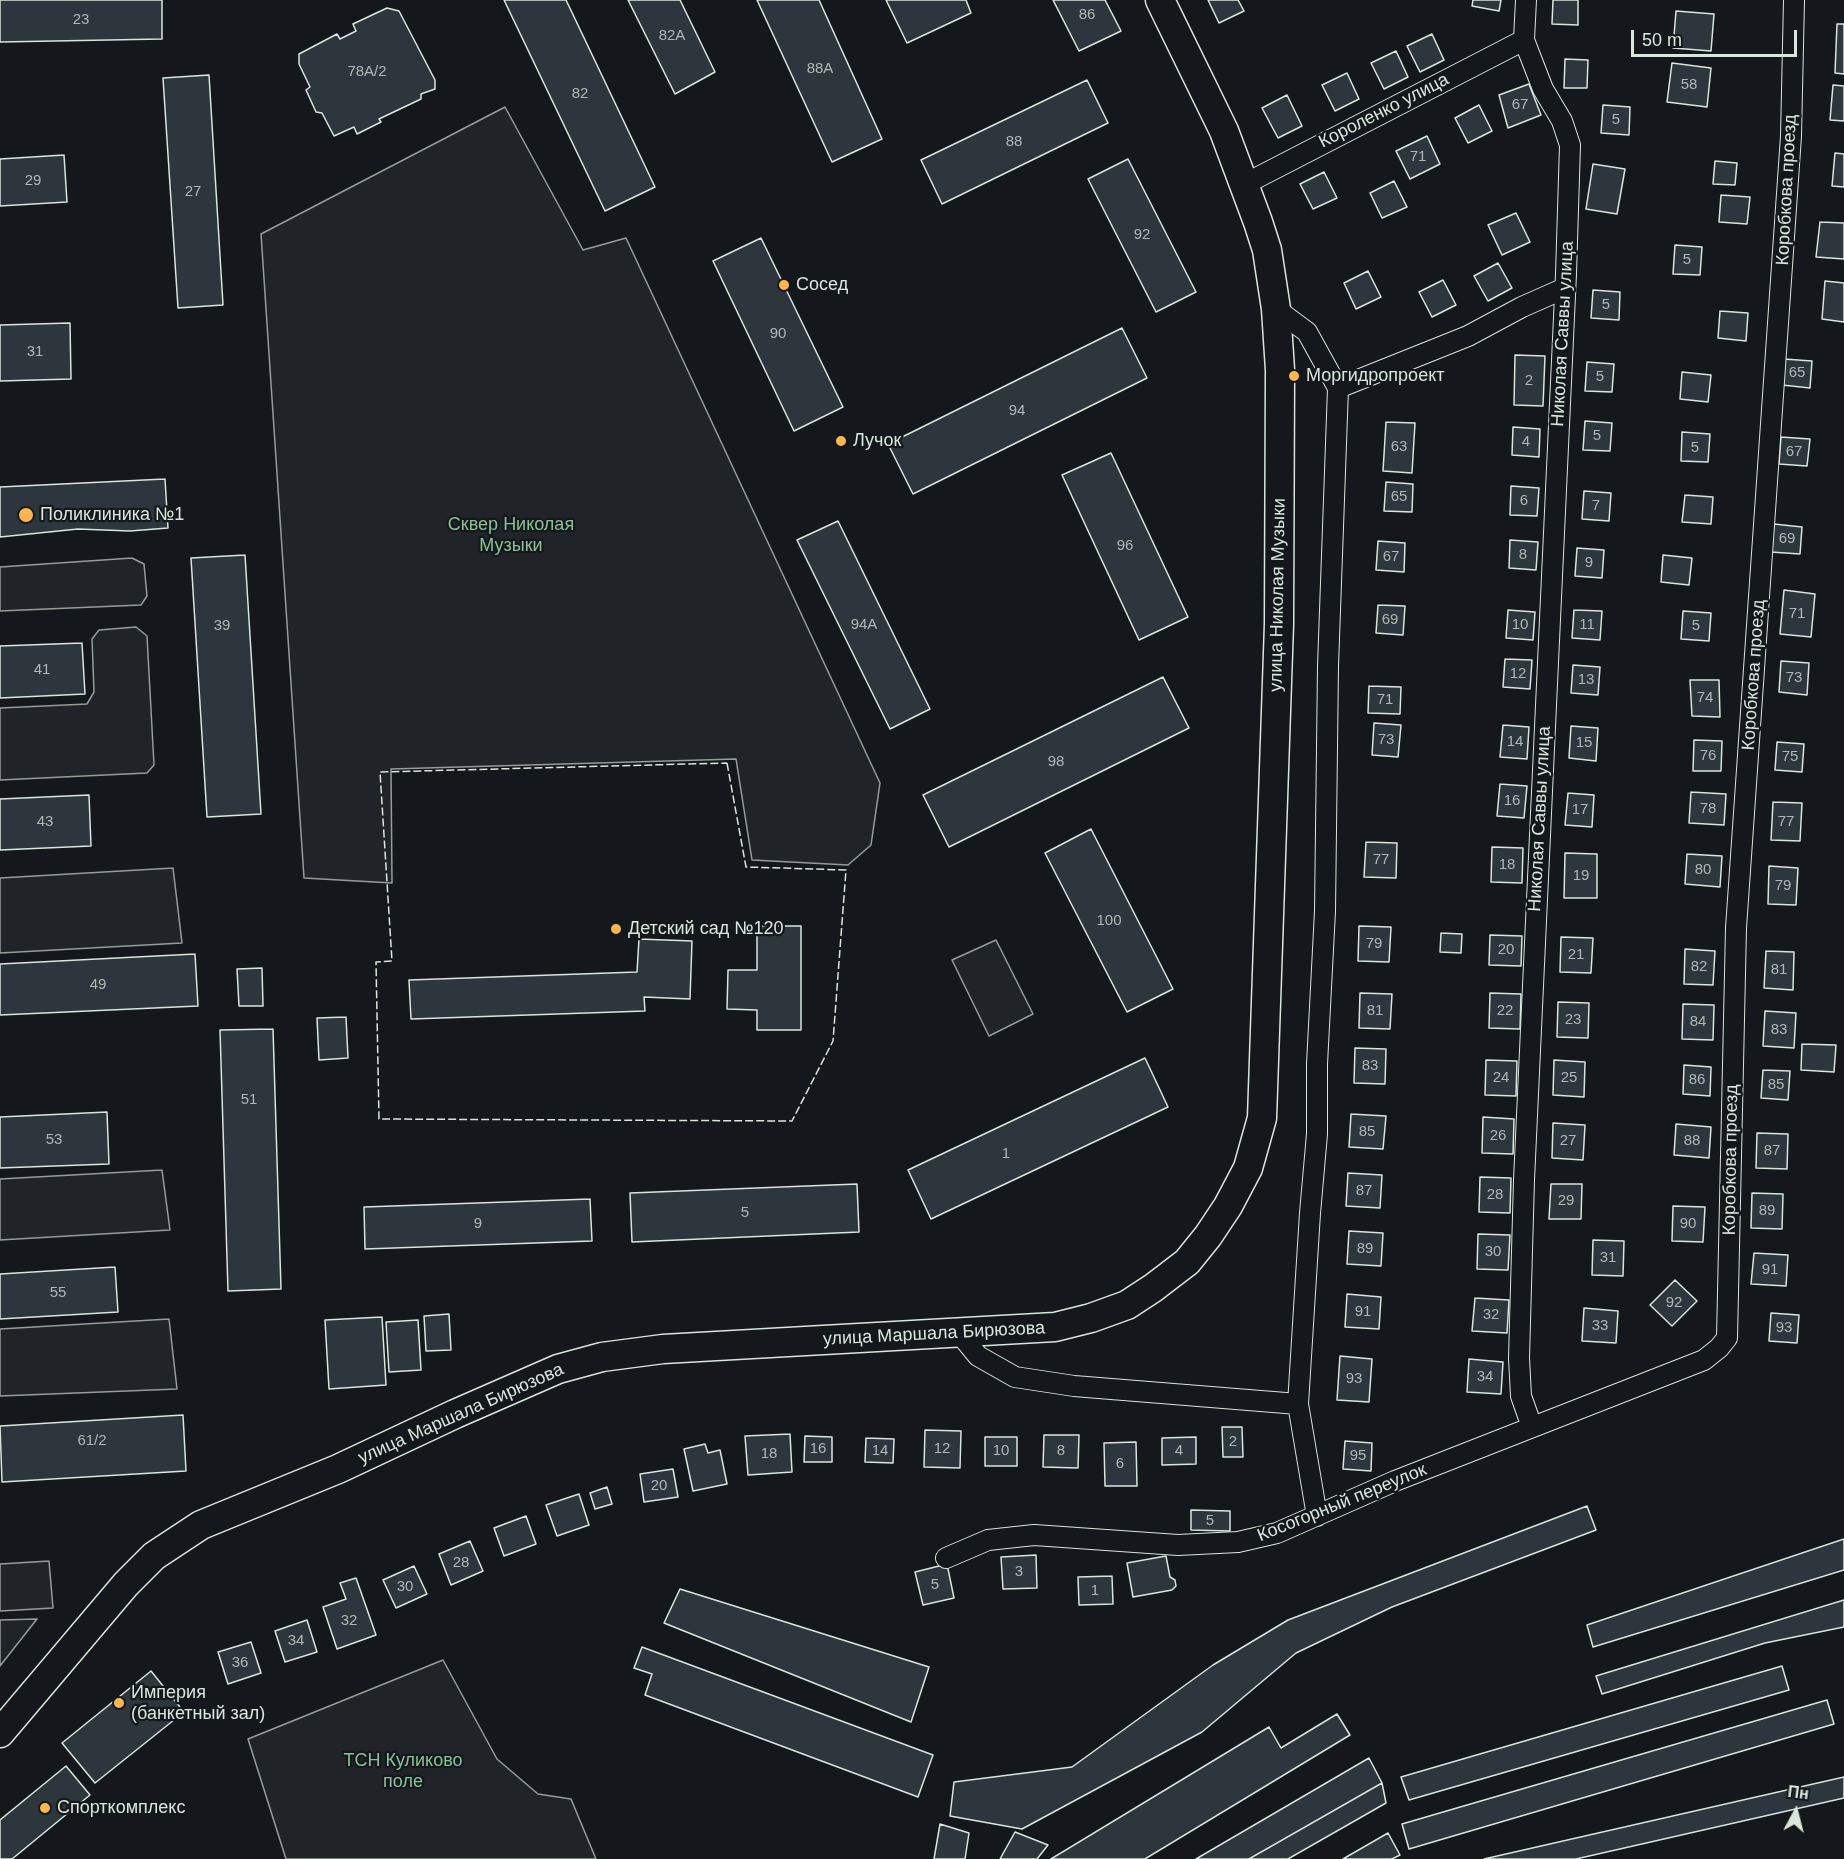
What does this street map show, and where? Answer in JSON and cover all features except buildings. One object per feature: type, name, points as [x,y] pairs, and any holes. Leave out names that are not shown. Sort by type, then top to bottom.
[{"type":"main road","name":"улица Николая Музыки","points":[[1160,0],[1224,131],[1267,250],[1276,309],[1280,370],[1279,624],[1262,1118],[1248,1168],[1228,1206]]},
{"type":"main road","name":"улица Маршала Бирюзова","points":[[0,1733],[126,1584],[154,1556],[201,1525],[338,1469],[558,1369],[602,1357],[663,1349],[1055,1327],[1091,1318],[1127,1305],[1153,1288],[1187,1262],[1228,1206]]},
{"type":"street","points":[[1524,40],[1526,0]]},
{"type":"street","name":"Коробкова проезд","points":[[1719,1348],[1726,1338],[1736,928],[1791,136],[1794,0]]},
{"type":"street","name":"Короленко улица","points":[[1245,184],[1524,40]]},
{"type":"street","name":"Николая Саввы улица","points":[[1524,40],[1543,90],[1562,121],[1570,145],[1519,1334],[1521,1396],[1532,1427]]},
{"type":"street","points":[[1338,388],[1468,336],[1522,307],[1565,288]]},
{"type":"street","points":[[1276,309],[1307,332],[1338,388],[1328,666],[1325,911],[1317,1064],[1317,1134],[1298,1404],[1317,1516]]},
{"type":"street","points":[[960,1334],[978,1356],[1016,1377],[1074,1386],[1298,1404]]},
{"type":"street","name":"Косогорный переулок","points":[[946,1558],[988,1540],[1034,1535],[1178,1545],[1238,1542],[1277,1533],[1395,1481],[1704,1360],[1719,1348]]},
{"type":"green space","name":"Сквер Николая Музыки","points":[[505,107],[583,250],[626,238],[880,783],[871,845],[848,865],[752,860],[736,759],[391,769],[392,883],[304,878],[261,234]]},
{"type":"green space","points":[[132,558],[144,564],[147,596],[141,605],[0,611],[0,567]]},
{"type":"green space","points":[[136,627],[147,636],[154,765],[147,773],[0,780],[0,708],[87,704],[94,692],[92,639],[99,630]]},
{"type":"green space","points":[[173,868],[182,943],[0,953],[0,878]]},
{"type":"green space","points":[[996,940],[1033,1014],[989,1036],[952,960]]},
{"type":"green space","points":[[162,1170],[170,1230],[0,1240],[0,1179]]},
{"type":"green space","points":[[169,1319],[177,1389],[0,1396],[0,1329]]},
{"type":"green space","points":[[49,1561],[53,1608],[0,1611],[0,1564]]},
{"type":"green space","points":[[37,1619],[0,1666],[0,1620]]},
{"type":"green space","name":"ТСН Куликово поле","points":[[443,1660],[497,1759],[538,1794],[571,1799],[596,1859],[286,1859],[248,1739]]},
{"type":"fence","points":[[727,763],[746,867],[846,870],[833,1041],[792,1121],[379,1119],[376,962],[392,961],[380,772],[727,763]]},
{"type":"place","name":"Сосед","points":[[784,285]]},
{"type":"place","name":"Моргидропроект","points":[[1294,376]]},
{"type":"place","name":"Лучок","points":[[841,441]]},
{"type":"place","name":"Поликлиника №1","points":[[26,515]]},
{"type":"place","name":"Детский сад №120","points":[[616,929]]},
{"type":"place","name":"Империя (банкетный зал)","points":[[119,1703]]},
{"type":"place","name":"Спорткомплекс","points":[[45,1808]]}]
